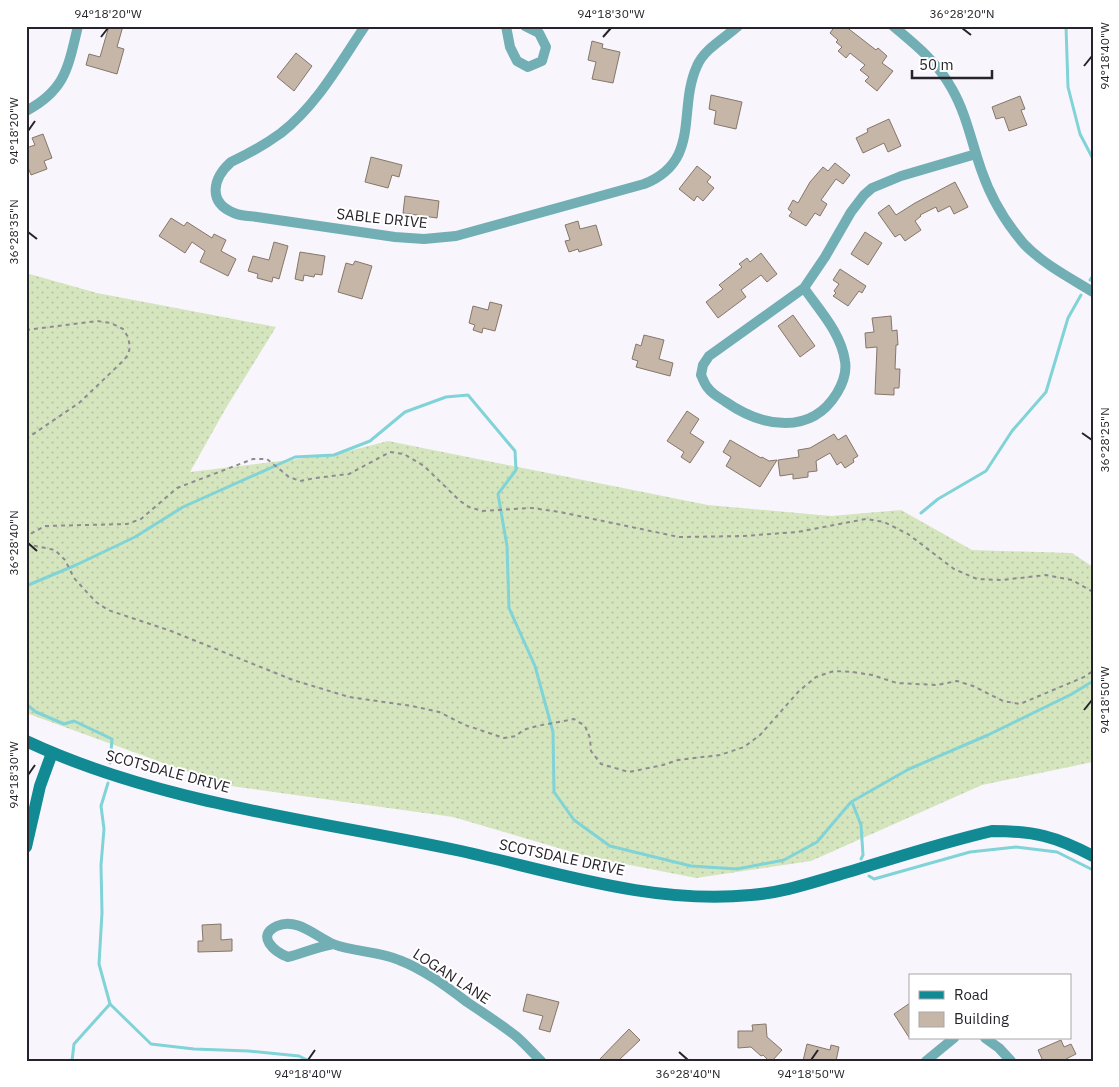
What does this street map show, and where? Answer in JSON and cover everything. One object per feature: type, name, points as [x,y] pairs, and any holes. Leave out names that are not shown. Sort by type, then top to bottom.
[{"type":"street","points":[[26,111],[51,95],[67,72],[78,26]]},
{"type":"street","name":"SABLE DRIVE","points":[[366,26],[319,94],[302,114],[281,133],[224,168],[215,183],[218,202],[235,213],[257,217],[424,239],[456,236],[644,184],[655,180],[665,172],[679,154],[686,132],[690,84],[698,64],[704,55],[738,26]]},
{"type":"street","points":[[506,26],[510,47],[517,61],[528,67],[542,61],[546,47],[539,33],[525,26]]},
{"type":"street","points":[[893,26],[924,52],[943,73],[962,110],[993,198],[1007,222],[1025,245],[1053,267],[1093,292]]},
{"type":"street","points":[[804,288],[832,328],[846,363],[845,378],[831,402],[808,419],[794,423],[779,424],[735,408],[708,389],[701,375],[703,365],[709,356],[804,288],[825,257],[851,212],[864,195],[872,188],[900,176],[976,154]]},
{"type":"street","name":"SCOTSDALE DRIVE","points":[[26,741],[52,753],[168,790],[236,806],[668,895],[728,897],[776,892],[992,831],[1018,831],[1047,835],[1093,856]]},
{"type":"street","points":[[26,847],[40,786],[52,753]]},
{"type":"street","name":"LOGAN LANE","points":[[333,944],[317,947],[288,957],[273,950],[268,941],[268,936],[270,931],[280,925],[295,925],[313,932],[333,944],[382,954],[399,960],[449,988],[517,1037],[541,1061]]},
{"type":"street","points":[[926,1061],[952,1040]]},
{"type":"street","points":[[988,1040],[999,1048],[1011,1061]]},
{"type":"path","points":[[26,330],[97,321],[122,329],[128,337],[130,347],[123,361],[79,402],[26,439]]},
{"type":"path","points":[[26,540],[32,533],[45,526],[127,524],[141,520],[177,488],[253,459],[267,460],[289,477],[300,482],[314,478],[349,474],[390,452],[404,454],[424,466],[460,501],[469,507],[482,511],[491,512],[532,508],[679,537],[744,536],[798,532],[866,519],[884,522],[908,534],[954,569],[976,579],[1002,580],[1046,575],[1072,580],[1093,592]]},
{"type":"path","points":[[26,544],[55,550],[65,560],[74,578],[96,602],[108,610],[171,631],[293,680],[349,697],[439,712],[465,725],[504,738],[516,736],[523,730],[537,726],[574,719],[585,726],[590,738],[591,751],[600,764],[629,772],[663,766],[678,760],[720,755],[744,747],[760,735],[799,691],[816,677],[834,671],[872,675],[897,683],[937,685],[957,681],[982,690],[1002,701],[1020,704],[1084,677],[1093,671]]},
{"type":"green space","points":[[26,273],[97,293],[276,327],[226,408],[190,472],[337,454],[388,441],[708,505],[831,516],[901,510],[972,550],[1072,553],[1093,567],[1093,762],[982,785],[811,861],[696,878],[589,857],[453,817],[224,785],[26,713]]},
{"type":"building","points":[[109,26],[123,26],[117,47],[124,49],[117,74],[86,65],[89,54],[100,57]]},
{"type":"building","points":[[835,26],[845,26],[876,50],[878,48],[887,56],[882,63],[893,71],[877,91],[865,81],[869,77],[860,70],[865,65],[850,53],[846,58],[838,51],[842,47],[836,42],[838,40],[830,33]]},
{"type":"building","points":[[592,41],[603,44],[602,48],[620,52],[613,83],[592,79],[596,62],[588,60]]},
{"type":"building","points":[[296,53],[312,66],[294,91],[277,77]]},
{"type":"building","points":[[711,95],[742,102],[736,129],[714,124],[716,111],[709,109]]},
{"type":"building","points":[[1020,96],[1025,109],[1021,110],[1027,125],[1009,131],[1004,117],[996,119],[992,107]]},
{"type":"building","points":[[889,119],[901,146],[888,152],[884,143],[863,153],[856,138],[868,132],[867,129]]},
{"type":"building","points":[[43,134],[52,158],[44,161],[47,169],[31,175],[26,162],[26,148],[35,145],[32,138]]},
{"type":"building","points":[[371,157],[402,165],[399,177],[392,175],[388,188],[365,182]]},
{"type":"building","points":[[835,163],[850,175],[843,184],[836,179],[821,200],[827,204],[820,216],[815,213],[806,226],[789,216],[792,212],[788,209],[793,200],[798,203],[810,182],[823,167],[828,171]]},
{"type":"building","points":[[697,166],[711,177],[707,182],[714,188],[703,201],[697,196],[694,201],[679,189]]},
{"type":"building","points":[[955,182],[968,207],[954,214],[950,206],[938,212],[936,207],[920,215],[915,221],[921,230],[905,241],[900,234],[895,237],[878,213],[889,205],[896,215]]},
{"type":"building","points":[[405,196],[439,201],[437,218],[403,213]]},
{"type":"building","points":[[171,218],[184,226],[187,222],[212,238],[214,234],[226,240],[221,251],[236,259],[228,276],[200,262],[205,251],[192,242],[185,253],[159,236]]},
{"type":"building","points":[[578,221],[580,229],[596,225],[602,245],[579,252],[578,249],[569,252],[565,241],[570,240],[565,225]]},
{"type":"building","points":[[865,232],[882,243],[868,265],[851,254]]},
{"type":"building","points":[[274,242],[288,246],[279,279],[273,277],[272,282],[257,278],[258,274],[248,271],[253,256],[269,260]]},
{"type":"building","points":[[300,252],[325,256],[322,275],[315,274],[314,277],[304,275],[303,281],[295,279]]},
{"type":"building","points":[[761,253],[777,274],[767,282],[761,275],[741,290],[746,297],[718,318],[706,302],[723,289],[719,285],[742,267],[739,264],[747,258],[750,262]]},
{"type":"building","points":[[355,261],[372,266],[362,299],[338,292],[346,263],[353,265]]},
{"type":"building","points":[[840,269],[866,286],[862,293],[859,291],[848,306],[833,296],[839,284],[833,280]]},
{"type":"building","points":[[490,302],[502,305],[495,331],[483,328],[482,333],[473,330],[475,325],[469,323],[473,306],[488,310]]},
{"type":"building","points":[[793,315],[815,346],[800,357],[778,326]]},
{"type":"building","points":[[891,316],[892,331],[897,330],[898,345],[896,345],[895,369],[900,369],[899,388],[894,388],[894,395],[875,394],[877,347],[866,348],[865,333],[874,332],[872,318]]},
{"type":"building","points":[[644,335],[664,340],[659,359],[673,363],[670,376],[636,367],[638,361],[632,359],[636,344],[641,346]]},
{"type":"building","points":[[687,411],[699,419],[690,433],[704,442],[690,463],[681,457],[684,452],[667,441]]},
{"type":"building","points":[[834,434],[838,440],[846,435],[858,456],[853,459],[854,462],[845,468],[841,462],[837,465],[830,453],[816,461],[817,471],[808,472],[808,477],[793,479],[793,474],[780,476],[778,460],[799,457],[798,450],[810,448]]},
{"type":"building","points":[[730,440],[761,458],[769,461],[777,460],[760,487],[726,466],[731,457],[723,452]]},
{"type":"building","points":[[221,924],[221,940],[232,939],[232,951],[198,952],[198,941],[203,941],[202,925]]},
{"type":"building","points":[[527,994],[559,1002],[550,1032],[539,1029],[543,1016],[523,1011]]},
{"type":"building","points":[[909,1004],[909,1037],[894,1014]]},
{"type":"building","points":[[766,1024],[767,1037],[782,1050],[772,1061],[769,1061],[763,1055],[761,1056],[751,1047],[738,1048],[738,1031],[753,1031],[752,1025]]},
{"type":"building","points":[[629,1029],[640,1040],[618,1061],[598,1061]]},
{"type":"building","points":[[1061,1040],[1064,1047],[1071,1044],[1076,1054],[1066,1059],[1067,1061],[1043,1061],[1038,1050]]},
{"type":"building","points":[[807,1044],[830,1050],[831,1045],[839,1047],[836,1061],[803,1061]]},
{"type":"waterway","points":[[1066,26],[1068,87],[1080,134],[1093,159]]},
{"type":"waterway","points":[[1090,280],[1093,276]]},
{"type":"waterway","points":[[921,513],[938,499],[986,471],[1012,431],[1046,392],[1068,318],[1081,295]]},
{"type":"waterway","points":[[26,586],[135,537],[183,507],[295,457],[334,455],[370,441],[405,412],[446,397],[468,395],[515,451],[516,470],[498,494],[507,546],[509,608],[535,666],[553,732],[554,792],[574,820],[610,846],[691,866],[737,869],[784,860],[817,842],[851,802],[909,769],[988,735],[1072,694],[1093,681]]},
{"type":"waterway","points":[[26,704],[36,712],[64,724],[74,721],[112,739],[110,763]]},
{"type":"waterway","points":[[108,783],[101,806],[104,829],[101,865],[102,913],[99,964],[110,1004],[151,1044],[194,1049],[248,1051],[299,1056],[309,1061]]},
{"type":"waterway","points":[[852,802],[861,825],[863,855],[861,859]]},
{"type":"waterway","points":[[869,876],[874,879],[970,852],[1016,847],[1057,852],[1093,870]]},
{"type":"waterway","points":[[72,1061],[74,1044],[110,1004]]}]
